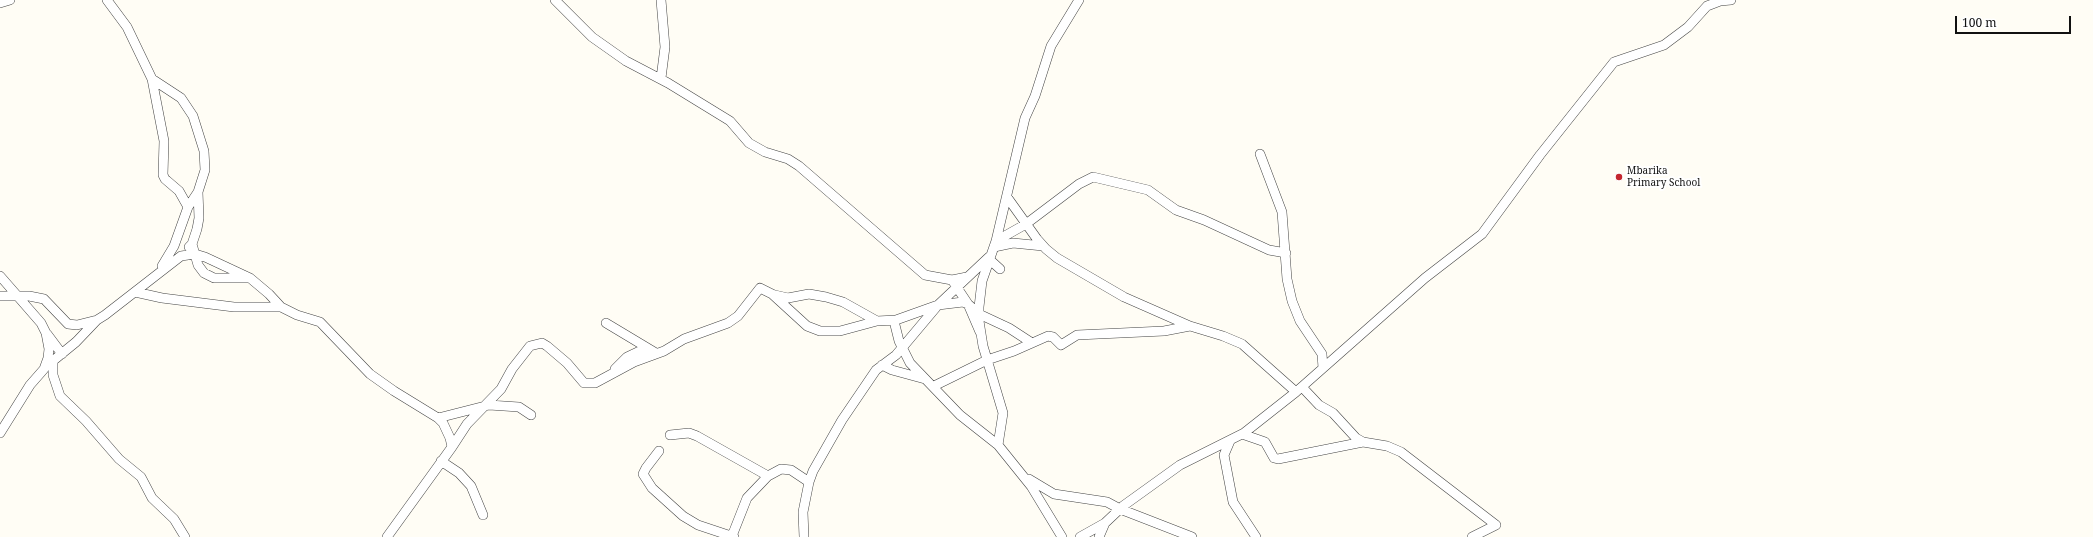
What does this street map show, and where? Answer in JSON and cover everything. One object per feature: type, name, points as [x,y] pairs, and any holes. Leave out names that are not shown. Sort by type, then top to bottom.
[{"type":"street","points":[[0,3],[10,0]]},
{"type":"street","points":[[107,0],[127,27],[152,79],[164,141],[165,179],[179,191],[188,207]]},
{"type":"street","points":[[555,0],[592,37],[626,61],[661,78],[730,121],[749,143],[765,152],[788,160],[799,166],[925,275],[954,284],[968,304],[980,332],[1003,413],[998,445]]},
{"type":"street","points":[[661,0],[665,47],[661,78]]},
{"type":"street","points":[[980,332],[979,314],[982,281],[995,244],[1025,118],[1035,96],[1051,46],[1079,0]]},
{"type":"street","points":[[1080,537],[1105,523],[1120,509],[1180,465],[1242,434],[1299,390],[1428,276],[1482,234],[1540,155],[1614,62],[1664,45],[1688,27],[1707,6],[1720,1],[1731,0]]},
{"type":"street","points":[[152,79],[181,98],[193,116],[204,151],[205,170],[198,192],[188,207],[174,246],[156,276]]},
{"type":"street","points":[[1260,154],[1282,210],[1287,279],[1292,302],[1300,321],[1322,354],[1323,368]]},
{"type":"street","points":[[995,244],[1026,224],[1084,180],[1091,177],[1098,177],[1148,190],[1176,210],[1204,220],[1269,250],[1286,253]]},
{"type":"street","points":[[0,433],[30,385],[44,369],[90,330],[97,320],[156,276],[170,262],[181,256],[192,244],[199,218],[198,192]]},
{"type":"street","points":[[1007,197],[1043,246],[1058,258],[1124,296],[1190,326],[1223,336],[1242,344],[1299,390],[1319,405],[1333,413],[1356,438],[1362,442]]},
{"type":"street","points":[[995,244],[1013,243],[1043,246]]},
{"type":"street","points":[[192,244],[198,265],[204,273],[209,276],[250,278]]},
{"type":"street","points":[[181,256],[195,254],[250,278],[269,294],[281,307],[297,315],[320,322],[370,374],[394,392],[438,418],[450,438],[452,447]]},
{"type":"street","points":[[804,537],[803,512],[809,482],[813,471],[842,420],[872,374],[894,357],[954,284],[967,277],[989,258]]},
{"type":"street","points":[[989,258],[1000,269]]},
{"type":"street","points":[[0,276],[18,295],[62,354]]},
{"type":"street","points":[[387,537],[468,424],[501,389],[512,369],[524,352],[536,344],[542,343],[554,351],[584,383],[595,383],[634,362],[699,333],[728,323],[738,316],[760,288],[772,294],[788,298],[809,294],[826,296],[843,302],[877,321]]},
{"type":"street","points":[[135,292],[162,298],[234,307],[281,307]]},
{"type":"street","points":[[772,294],[796,318],[807,326],[820,330],[847,330],[877,321],[894,321],[913,316],[938,305],[962,302],[968,304],[979,314],[1009,328],[1032,343]]},
{"type":"street","points":[[0,296],[18,295],[44,299],[60,317],[72,325],[97,320]]},
{"type":"street","points":[[894,321],[902,348],[910,363],[925,379]]},
{"type":"street","points":[[606,322],[656,353]]},
{"type":"street","points":[[937,385],[987,360],[1014,351],[1048,336],[1062,345],[1077,335],[1164,331],[1190,326]]},
{"type":"street","points":[[44,369],[48,358],[46,333]]},
{"type":"street","points":[[612,373],[627,357],[646,348]]},
{"type":"street","points":[[53,361],[53,375],[60,396],[86,421],[118,459],[141,477],[152,498],[174,519],[185,537]]},
{"type":"street","points":[[882,365],[892,370],[925,379],[937,385],[960,415],[998,445],[1034,490],[1062,537]]},
{"type":"street","points":[[438,418],[489,405],[519,407],[532,415]]},
{"type":"street","points":[[670,435],[688,433],[697,436],[768,476]]},
{"type":"street","points":[[1242,434],[1265,442],[1276,459],[1318,450],[1335,449],[1362,442],[1387,446],[1401,452],[1496,525],[1472,537]]},
{"type":"street","points":[[1230,441],[1224,455],[1233,502],[1256,537]]},
{"type":"street","points":[[659,451],[643,474],[652,488],[683,516],[698,525],[733,537],[747,498],[768,476],[781,469],[791,470],[809,482]]},
{"type":"street","points":[[441,461],[458,473],[471,486],[483,515]]},
{"type":"street","points":[[1022,475],[1054,494],[1072,498],[1099,500],[1192,537]]},
{"type":"street","points":[[1099,537],[1105,523]]},
{"type":"place","name":"Mbarika Primary School","points":[[1619,177]]}]
